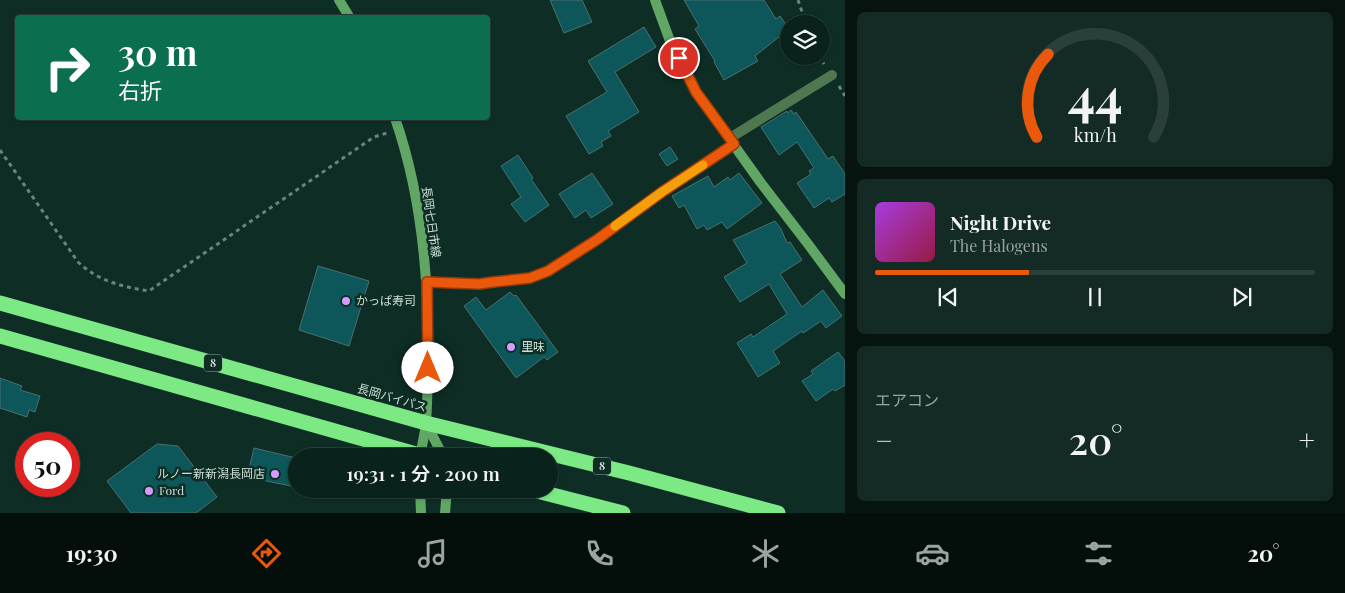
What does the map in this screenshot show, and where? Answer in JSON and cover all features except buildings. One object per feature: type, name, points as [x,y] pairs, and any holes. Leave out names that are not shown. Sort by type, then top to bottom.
[{"type":"highway","name":"長岡バイパス","points":[[0,303],[426,423],[630,473],[778,513]]},
{"type":"highway","points":[[0,336],[393,448]]},
{"type":"highway","points":[[558,496],[623,513]]},
{"type":"main road","points":[[339,0],[348,15]]},
{"type":"main road","points":[[655,0],[670,41],[696,92],[845,294]]},
{"type":"main road","name":"長岡七日市線","points":[[396,120],[412,178],[422,232],[427,282],[428,368],[426,423],[422,448]]},
{"type":"main road","name":"長岡七日市線","points":[[426,423],[439,448]]},
{"type":"main road","points":[[420,498],[421,513]]},
{"type":"main road","points":[[445,513],[446,498]]},
{"type":"street","points":[[427,282],[479,284],[530,278],[548,271],[598,239],[732,141],[832,75]]},
{"type":"path","points":[[798,0],[803,15]]},
{"type":"path","points":[[0,150],[78,262],[86,270],[125,288],[149,291],[374,137],[384,134]]},
{"type":"slow traffic","points":[[615,226],[703,165]]},
{"type":"place","name":"かっぱ寿司","points":[[346,301]]},
{"type":"place","name":"里味","points":[[511,347]]},
{"type":"place","name":"ルノー新新潟長岡店","points":[[275,474]]},
{"type":"place","name":"Ford","points":[[149,491]]},
{"type":"route","points":[[428,368],[427,282],[479,284],[530,278],[548,271],[598,239],[662,192],[734,144],[696,92],[679,58]]}]
